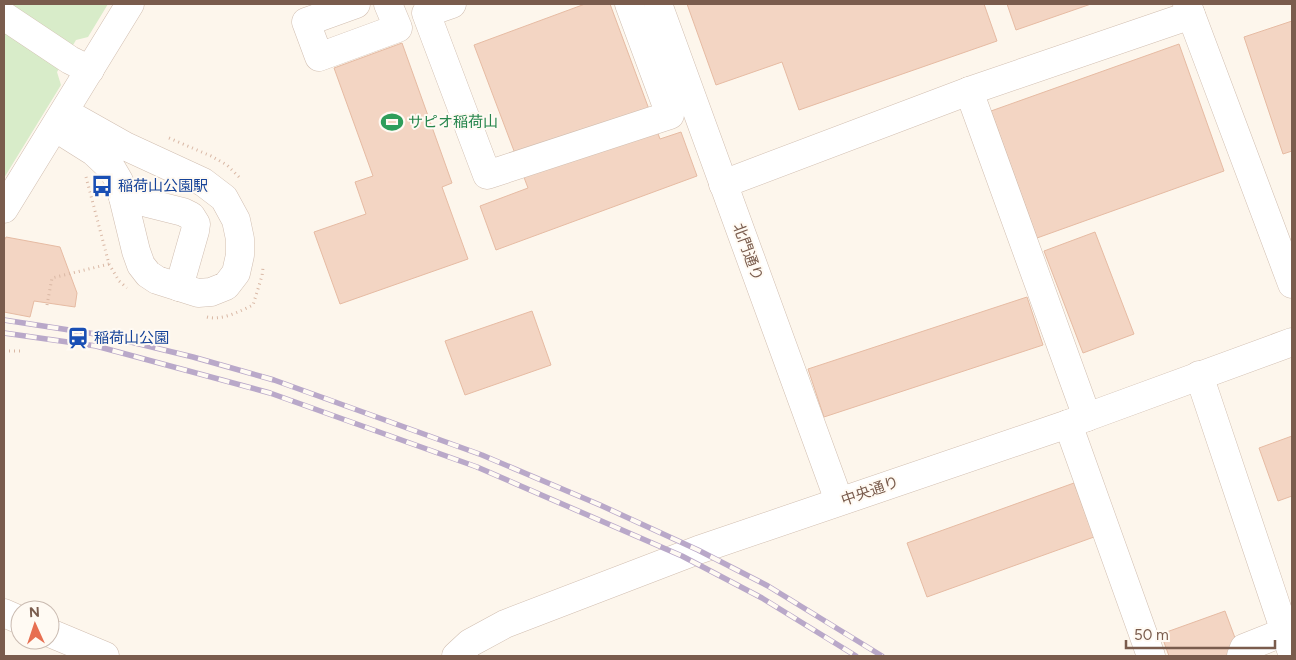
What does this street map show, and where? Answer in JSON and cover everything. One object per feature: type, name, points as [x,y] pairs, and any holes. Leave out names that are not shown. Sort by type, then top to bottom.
[{"type":"street","points":[[4,209],[130,4]]},
{"type":"street","points":[[356,4],[306,22],[319,57],[398,28],[388,4]]},
{"type":"street","points":[[452,4],[426,13],[487,175],[670,115],[629,4]]},
{"type":"street","name":"北門通り","points":[[658,4],[839,501]]},
{"type":"street","points":[[723,184],[1189,9],[1292,284]]},
{"type":"street","points":[[4,16],[70,60],[90,70]]},
{"type":"street","points":[[969,92],[1077,420],[1151,656]]},
{"type":"street","points":[[61,119],[77,119],[125,146],[203,182],[224,198],[236,220],[240,240],[240,255],[236,273],[226,286],[211,292],[198,293],[157,280],[148,274],[141,265],[136,251],[119,181],[112,169],[94,152],[67,135],[61,119]]},
{"type":"street","points":[[123,197],[183,212],[191,216],[196,224],[179,287]]},
{"type":"street","name":"中央通り","points":[[456,656],[470,643],[505,624],[698,550],[1077,420],[1292,342]]},
{"type":"street","points":[[1199,375],[1288,642],[1244,648],[1241,656]]},
{"type":"street","points":[[60,637],[105,656]]},
{"type":"path","points":[[47,305],[52,278],[108,264]]},
{"type":"path","points":[[4,351],[24,351]]},
{"type":"green space","points":[[4,4],[108,4],[88,37],[76,40],[57,72],[61,85],[4,178]]},
{"type":"building","points":[[585,4],[610,4],[660,139],[681,132],[697,176],[496,250],[480,206],[528,188],[474,45]]},
{"type":"building","points":[[687,4],[984,4],[997,41],[799,110],[782,62],[716,85]]},
{"type":"building","points":[[1007,4],[1091,4],[1016,30]]},
{"type":"building","points":[[1292,21],[1292,151],[1283,154],[1244,37]]},
{"type":"building","name":"サピオ稲荷山","points":[[402,43],[452,183],[442,187],[468,259],[340,304],[314,232],[366,214],[355,182],[373,176],[334,68]]},
{"type":"building","points":[[1179,44],[1224,171],[1037,238],[991,111]]},
{"type":"building","points":[[1095,232],[1134,334],[1083,353],[1044,251]]},
{"type":"building","points":[[6,237],[60,247],[77,293],[75,307],[34,301],[30,317],[4,312],[4,241]]},
{"type":"building","points":[[1027,297],[1043,345],[824,417],[808,369]]},
{"type":"building","points":[[532,311],[551,365],[465,395],[445,341]]},
{"type":"building","points":[[1292,436],[1292,496],[1278,501],[1259,448]]},
{"type":"building","points":[[1074,483],[1094,537],[927,597],[907,543]]},
{"type":"building","points":[[1225,611],[1241,654],[1236,656],[1169,656],[1161,634]]},
{"type":"railway","points":[[4,320],[102,335],[193,357],[274,380],[482,455],[600,505],[698,550],[768,586],[882,656]]},
{"type":"railway","points":[[4,333],[96,346],[270,393],[477,467],[682,556],[762,598],[856,656]]},
{"type":"place","name":"サピオ稲荷山","points":[[392,122]]},
{"type":"place","name":"稲荷山公園駅","points":[[102,186]]},
{"type":"place","name":"稲荷山公園","points":[[78,338]]}]
